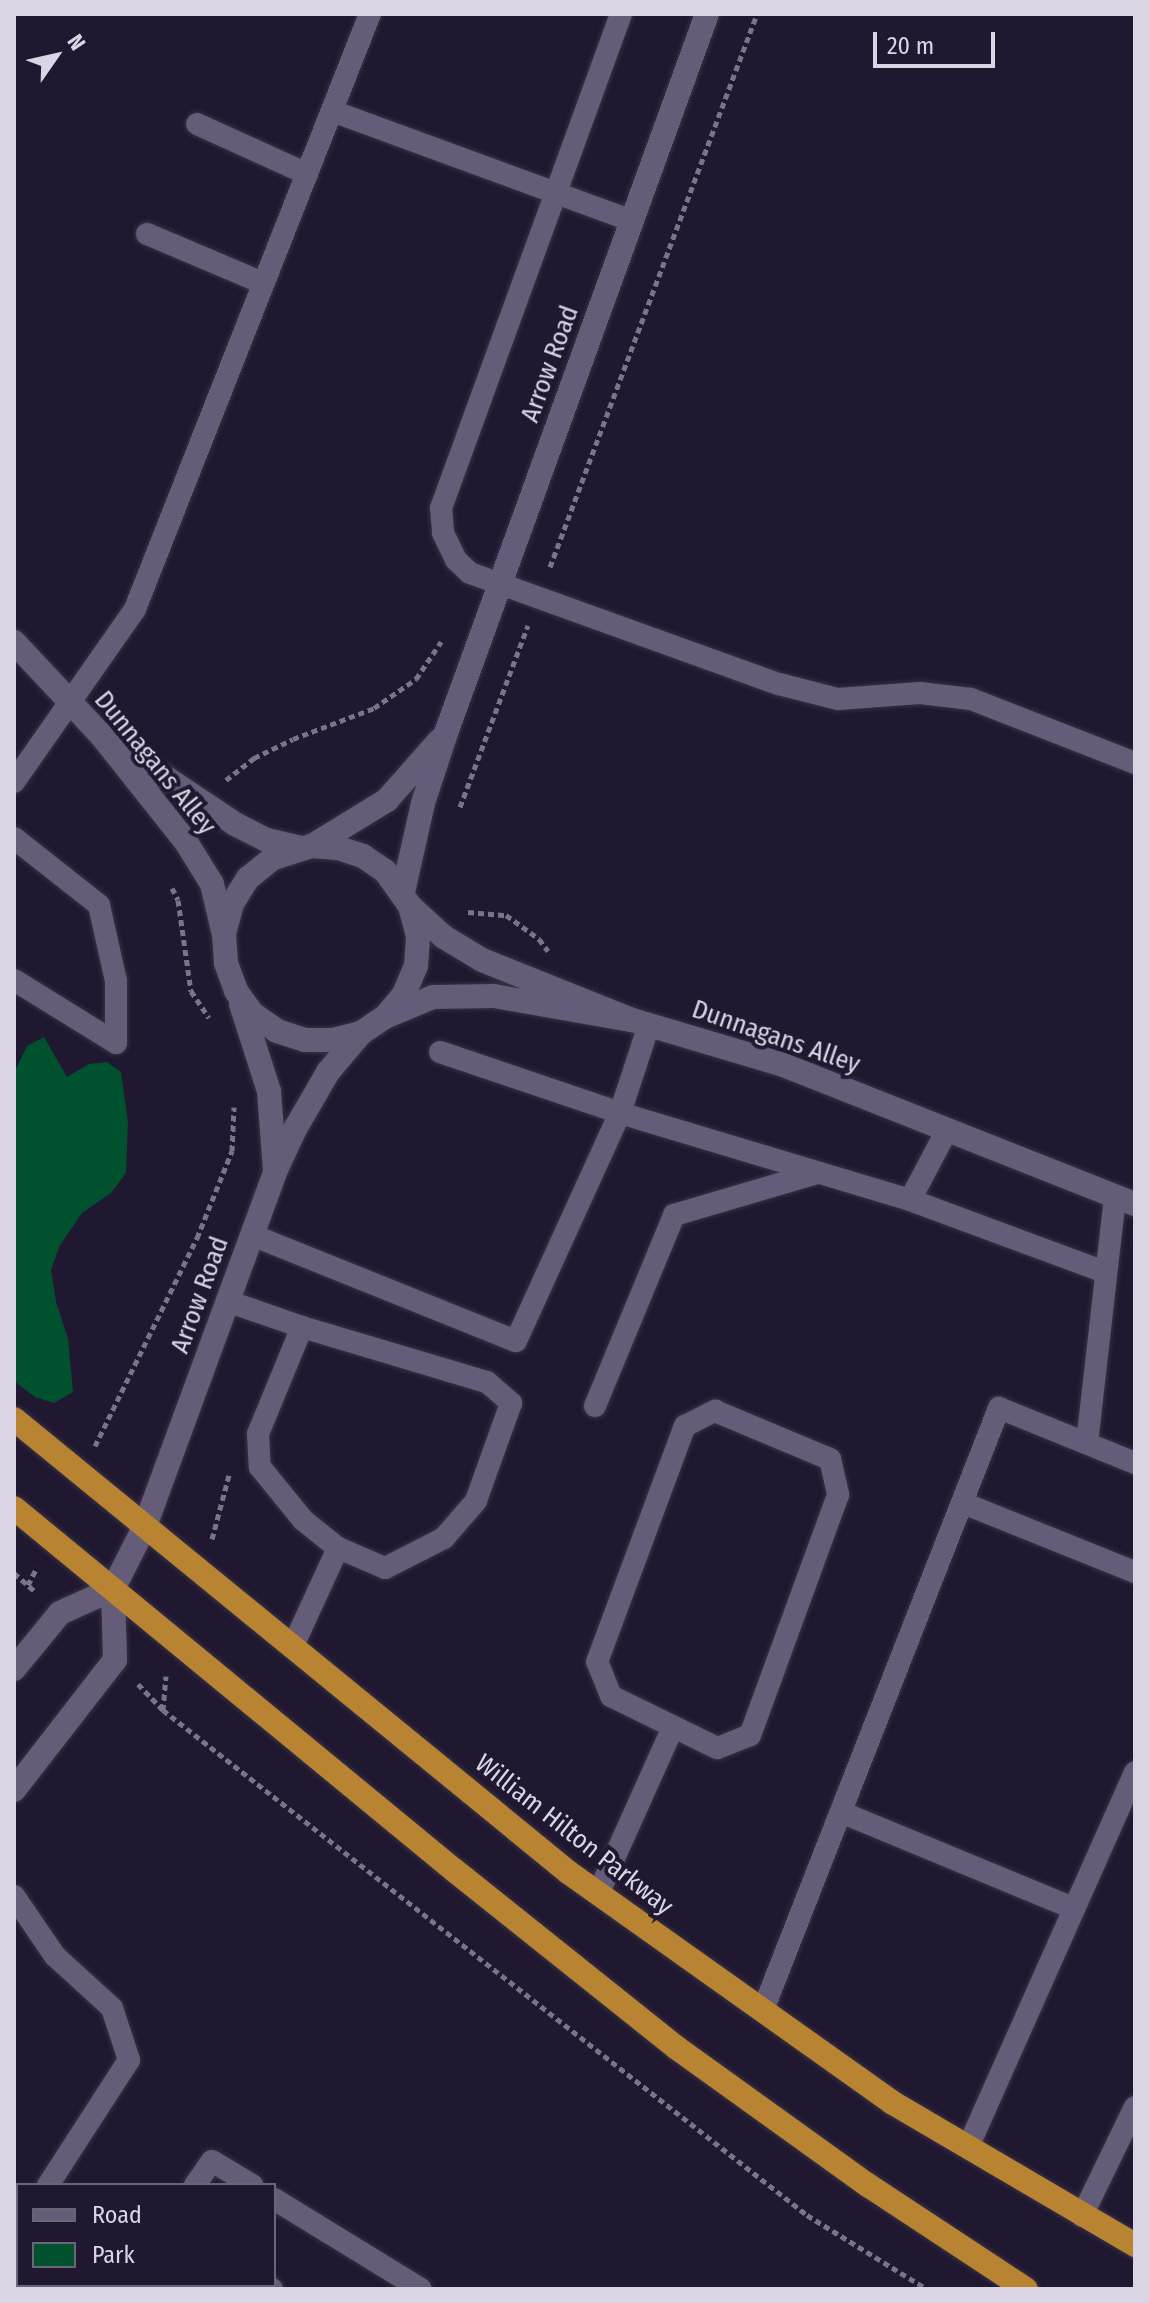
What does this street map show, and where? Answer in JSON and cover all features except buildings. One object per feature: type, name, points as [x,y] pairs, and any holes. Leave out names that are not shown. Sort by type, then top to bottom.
[{"type":"highway","name":"William Hilton Parkway","points":[[14,1419],[598,1894],[893,2103],[1135,2245]]},
{"type":"highway","points":[[14,1508],[677,2048],[868,2185],[1026,2289]]},
{"type":"street","name":"Arrow Road","points":[[406,899],[423,803],[446,733],[707,14]]},
{"type":"street","name":"Dunnagans Alley","points":[[14,642],[101,735],[186,842],[212,884],[224,934]]},
{"type":"street","name":"Arrow Road","points":[[307,847],[387,800],[446,733]]},
{"type":"street","points":[[101,735],[235,824],[267,840],[307,847],[338,848],[363,856],[385,871],[406,899],[418,936],[416,966],[404,994],[385,1017]]},
{"type":"street","points":[[275,1172],[269,1091],[226,963],[224,934],[232,904],[248,878],[273,858],[307,847]]},
{"type":"street","name":"Dunnagans Alley","points":[[406,899],[444,937],[482,960],[641,1022],[781,1064],[1125,1200]]},
{"type":"street","points":[[236,991],[253,1014],[277,1031],[305,1040],[333,1040],[361,1033],[385,1017],[433,997],[494,996],[641,1022]]},
{"type":"street","name":"Arrow Road","points":[[115,1660],[113,1589],[145,1526],[275,1172],[295,1129],[328,1072],[361,1033]]},
{"type":"street","points":[[14,1669],[60,1613],[113,1589]]},
{"type":"street","points":[[14,1790],[115,1660]]},
{"type":"lane","points":[[14,782],[135,609],[370,14]]},
{"type":"lane","points":[[621,14],[441,508],[443,533],[456,560],[470,573],[500,585],[779,684],[838,699],[920,693],[971,699],[1135,763]]},
{"type":"lane","points":[[332,111],[632,221]]},
{"type":"lane","points":[[197,124],[307,174]]},
{"type":"lane","points":[[147,234],[263,283]]},
{"type":"lane","points":[[14,838],[99,905],[116,981],[116,1043],[14,980]]},
{"type":"lane","points":[[252,1235],[516,1341],[620,1113],[641,1022]]},
{"type":"lane","points":[[440,1052],[620,1113],[910,1200],[1105,1272]]},
{"type":"lane","points":[[910,1200],[947,1130]]},
{"type":"lane","points":[[595,1406],[674,1215],[818,1172]]},
{"type":"lane","points":[[1087,1443],[1105,1272],[1125,1200]]},
{"type":"lane","points":[[227,1301],[302,1327],[487,1382],[511,1403],[476,1501],[444,1538],[385,1568],[338,1548],[303,1520],[260,1467],[258,1434],[302,1327]]},
{"type":"lane","points":[[763,2010],[999,1408],[1135,1463]]},
{"type":"lane","points":[[715,1411],[830,1459],[838,1495],[750,1735],[717,1748],[673,1727],[611,1696],[597,1662],[685,1426],[715,1411]]},
{"type":"lane","points":[[963,1503],[1135,1572]]},
{"type":"lane","points":[[293,1646],[338,1548]]},
{"type":"lane","points":[[598,1894],[673,1727]]},
{"type":"lane","points":[[969,2145],[1135,1772]]},
{"type":"lane","points":[[841,1812],[1073,1908]]},
{"type":"lane","points":[[14,1896],[55,1956],[112,2008],[129,2060],[49,2183]]},
{"type":"lane","points":[[1082,2216],[1135,2107]]},
{"type":"lane","points":[[196,2183],[212,2161],[249,2183]]},
{"type":"lane","points":[[276,2200],[421,2289]]},
{"type":"path","points":[[457,816],[757,14]]},
{"type":"path","points":[[166,876],[178,900],[191,991],[212,1023]]},
{"type":"path","points":[[458,907],[468,912],[506,915],[539,939],[550,955],[543,983]]},
{"type":"path","points":[[82,1474],[197,1238],[232,1151],[235,1096]]},
{"type":"path","points":[[201,1571],[232,1466]]},
{"type":"path","points":[[28,1585],[51,1538]]},
{"type":"path","points":[[14,1573],[60,1613]]},
{"type":"path","points":[[163,1710],[170,1635]]},
{"type":"path","points":[[115,1660],[163,1710],[807,2215],[927,2289]]},
{"type":"green space","points":[[44,1037],[67,1077],[89,1064],[107,1062],[121,1072],[128,1122],[126,1173],[111,1193],[82,1213],[60,1245],[51,1270],[56,1302],[68,1339],[73,1392],[54,1403],[35,1397],[14,1381],[14,1073],[27,1046]]}]
